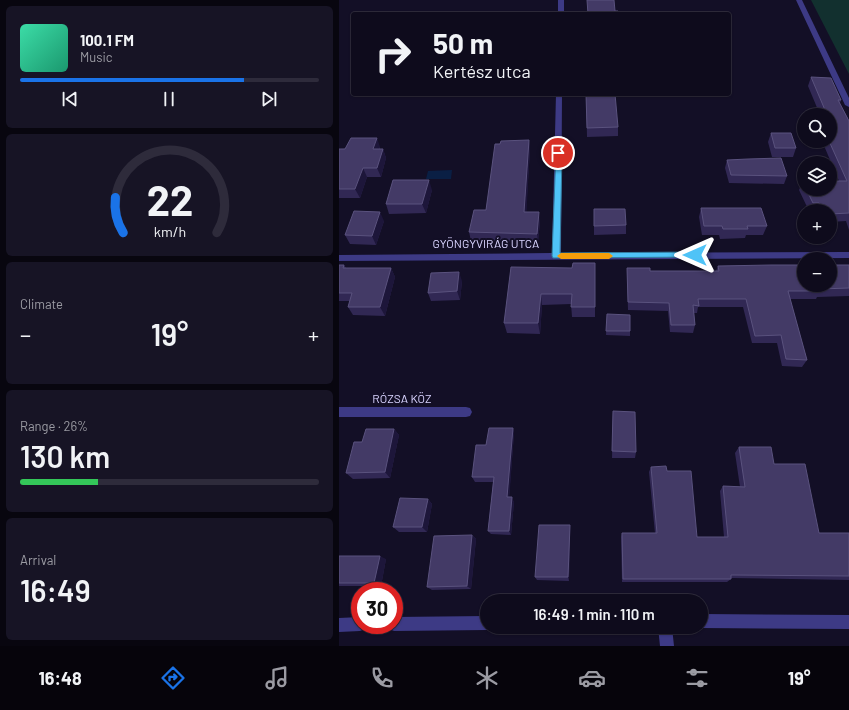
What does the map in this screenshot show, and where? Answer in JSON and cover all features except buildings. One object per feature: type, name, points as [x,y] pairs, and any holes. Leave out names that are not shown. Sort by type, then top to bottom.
[{"type":"street","points":[[561,0],[561,12]]},
{"type":"street","points":[[799,0],[849,105]]},
{"type":"street","points":[[556,256],[559,96]]},
{"type":"street","name":"GYÖNGYVIRÁG UTCA","points":[[339,258],[849,254]]},
{"type":"street","name":"RÓZSA KÖZ","points":[[339,412],[466,412]]},
{"type":"street","points":[[708,621],[849,622]]},
{"type":"street","points":[[403,624],[480,623]]},
{"type":"street","points":[[339,624],[351,624]]},
{"type":"street","points":[[666,634],[667,646]]},
{"type":"green space","points":[[811,0],[849,0],[849,74]]},
{"type":"water","points":[[452,170],[451,179],[426,179],[428,171]]},
{"type":"slow traffic","points":[[561,256],[609,256]]},
{"type":"route","points":[[558,153],[556,256],[695,255]]}]
